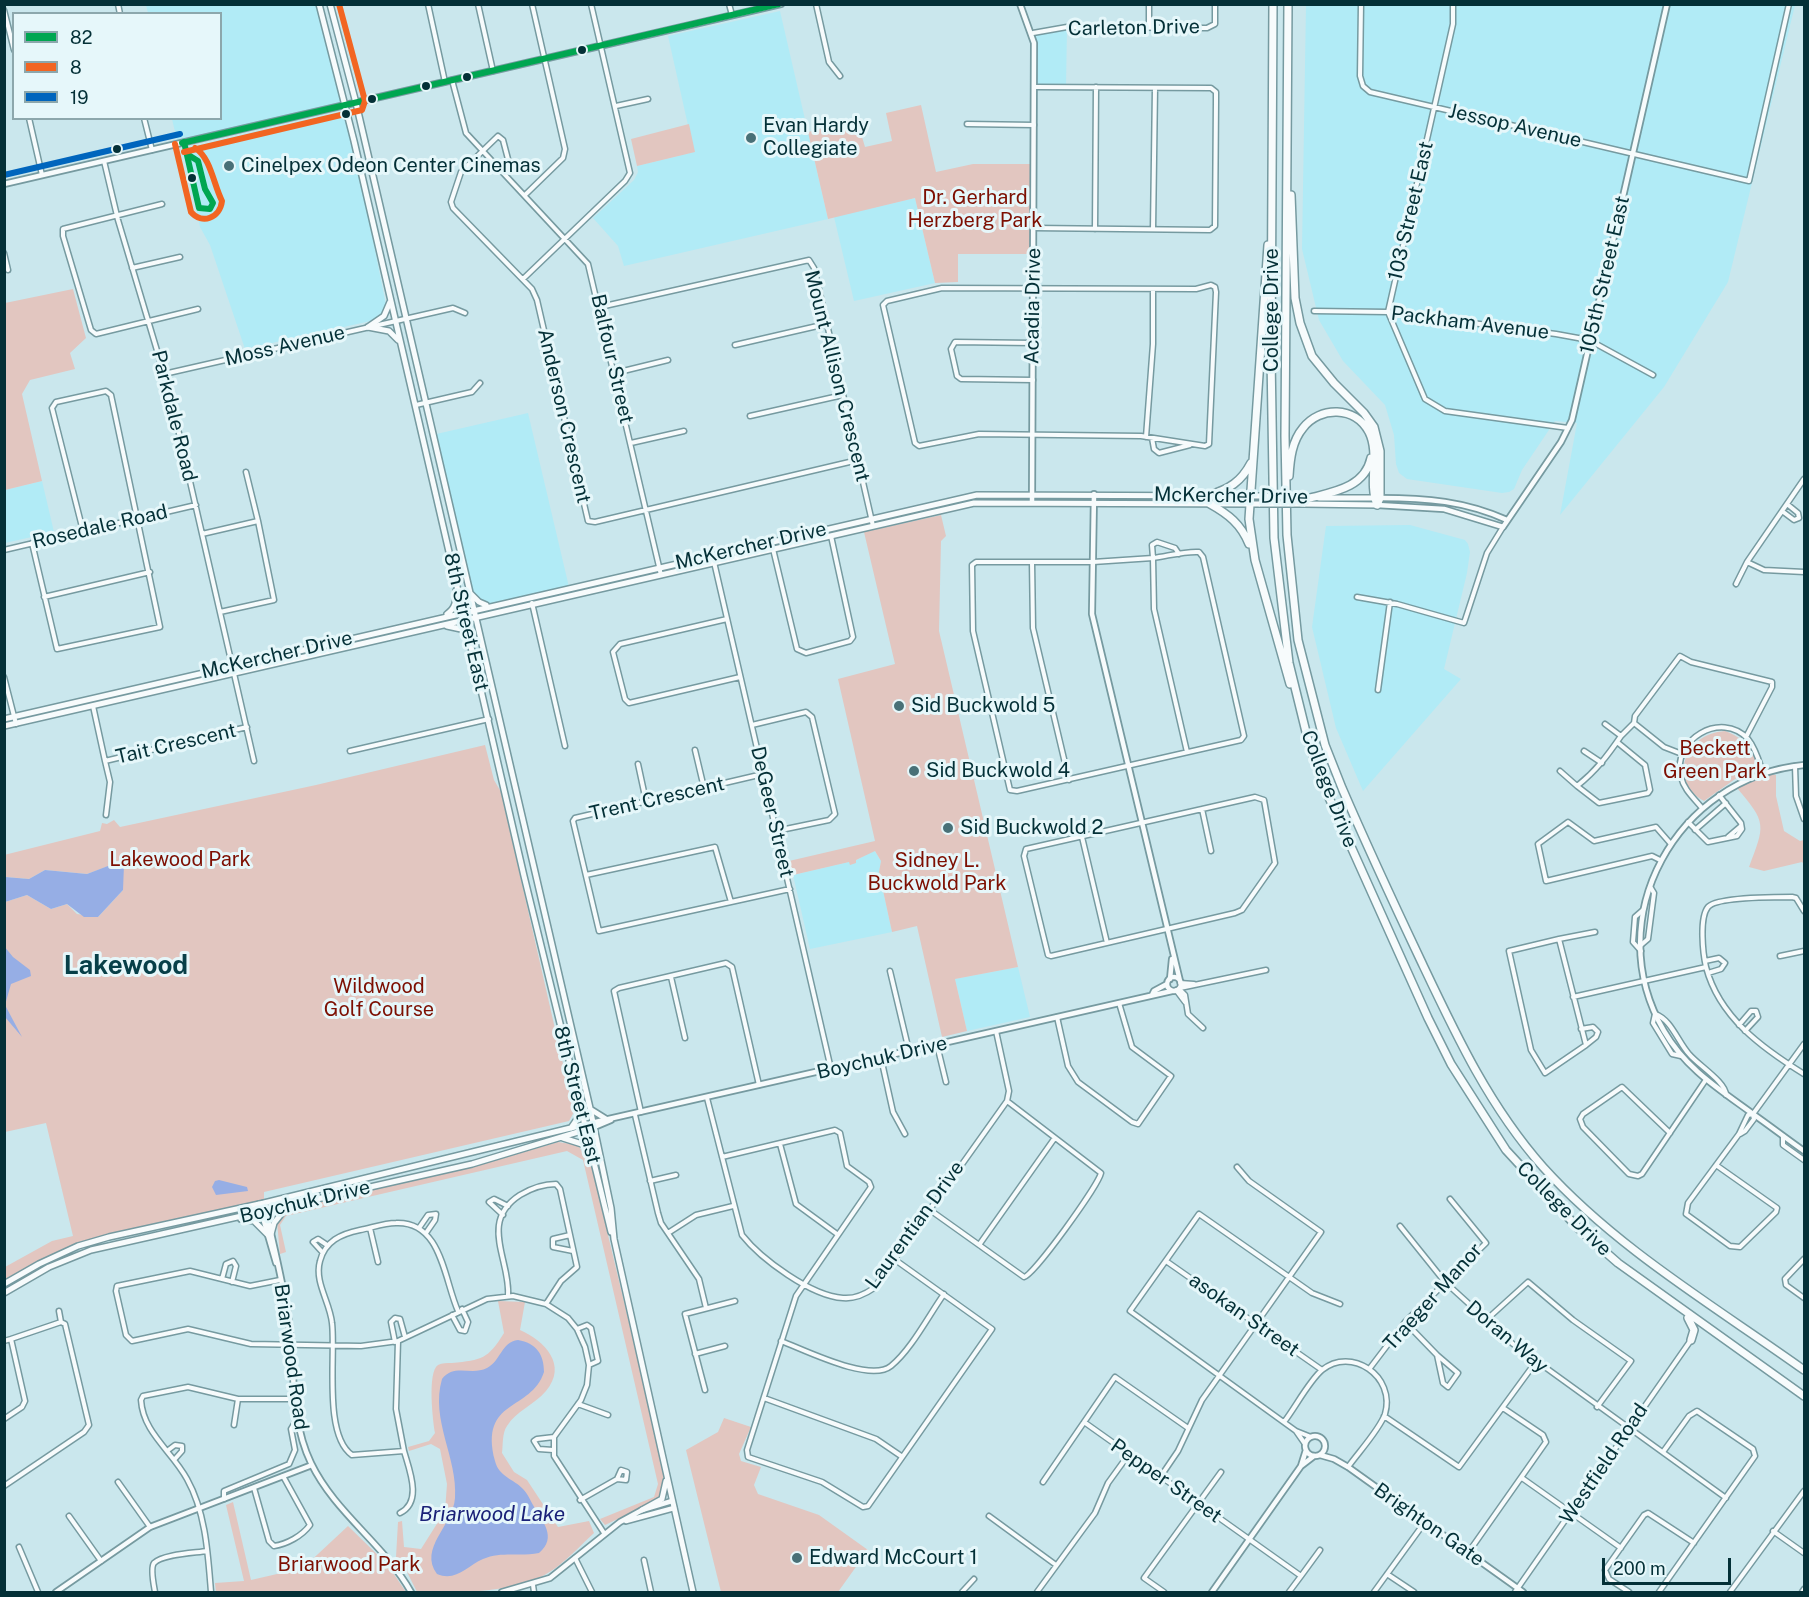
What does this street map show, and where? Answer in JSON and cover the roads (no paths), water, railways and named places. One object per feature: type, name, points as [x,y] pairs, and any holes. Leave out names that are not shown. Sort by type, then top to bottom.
[{"type":"highway","name":"College Drive","points":[[1273,4],[1271,357],[1274,538],[1283,631],[1308,740],[1322,782],[1451,1064],[1506,1150],[1578,1228],[1618,1263],[1675,1306],[1804,1396]]},
{"type":"highway","name":"College Drive","points":[[1288,4],[1285,436],[1287,535],[1298,640],[1308,685],[1338,777],[1374,861],[1480,1082],[1499,1112],[1544,1168],[1611,1231],[1804,1370]]},
{"type":"highway","points":[[1288,160],[1291,174],[1294,298],[1300,323],[1312,356],[1334,383],[1364,413],[1374,428],[1380,452],[1377,500]]},
{"type":"highway","points":[[1255,560],[1249,519],[1272,198]]},
{"type":"highway","points":[[1287,535],[1290,463],[1294,444],[1302,428],[1322,413],[1345,412],[1365,427],[1373,450],[1377,500]]},
{"type":"highway","points":[[1306,500],[1337,491],[1354,482],[1369,466],[1373,450]]},
{"type":"highway","points":[[1210,495],[1228,489],[1240,480],[1252,461]]},
{"type":"highway","points":[[1210,504],[1233,518],[1244,531],[1255,560],[1308,740]]},
{"type":"highway","points":[[1675,1306],[1693,1324],[1691,1340]]},
{"type":"main road","name":"8th Street East","points":[[319,4],[416,405],[591,1155],[614,1239],[693,1593]]},
{"type":"main road","name":"8th Street East","points":[[330,4],[356,104],[590,1108],[611,1208],[614,1239]]},
{"type":"main road","points":[[368,327],[384,316],[391,300]]},
{"type":"main road","points":[[368,327],[389,331],[401,344]]},
{"type":"main road","name":"McKercher Drive","points":[[4,718],[488,605],[977,495],[1210,495],[1250,500],[1260,504],[1306,500],[1377,500]]},
{"type":"main road","name":"McKercher Drive","points":[[4,726],[974,503],[1210,504],[1250,500],[1261,496],[1306,500]]},
{"type":"main road","points":[[443,616],[453,610],[456,602],[455,574]]},
{"type":"main road","points":[[468,590],[479,602],[488,605]]},
{"type":"main road","points":[[481,637],[482,625],[492,614]]},
{"type":"main road","points":[[439,626],[459,629],[471,640]]},
{"type":"main road","points":[[590,1108],[609,1120]]},
{"type":"main road","points":[[571,1128],[582,1112]]},
{"type":"main road","name":"Boychuk Drive","points":[[4,1293],[73,1256],[472,1164],[562,1138],[592,1125]]},
{"type":"main road","name":"Boychuk Drive","points":[[4,1284],[39,1264],[78,1246],[571,1128],[585,1127]]},
{"type":"main road","points":[[562,1138],[585,1145],[591,1155]]},
{"type":"main road","points":[[228,1220],[251,1220],[269,1235],[278,1215],[290,1205]]},
{"type":"main road","points":[[642,1510],[657,1503],[664,1494],[664,1462]]},
{"type":"street","points":[[428,4],[446,82]]},
{"type":"street","points":[[478,4],[493,71]]},
{"type":"street","points":[[525,195],[563,158],[565,149],[531,4]]},
{"type":"street","points":[[523,279],[625,181],[630,173],[591,4]]},
{"type":"street","points":[[729,4],[732,16]]},
{"type":"street","points":[[4,184],[781,4]]},
{"type":"street","points":[[816,4],[830,62],[840,76]]},
{"type":"street","name":"Acadia Drive","points":[[1020,4],[1033,33],[1035,87],[1032,502]]},
{"type":"street","points":[[1149,4],[1149,27]]},
{"type":"street","name":"Carleton Drive","points":[[1033,33],[1067,27],[1207,28],[1215,24],[1215,4]]},
{"type":"street","name":"Jessop Avenue","points":[[1361,4],[1360,76],[1363,86],[1370,92],[1749,181],[1789,4]]},
{"type":"street","name":"103 Street East","points":[[1388,312],[1453,24],[1453,4]]},
{"type":"street","name":"105th Street East","points":[[1503,527],[1568,428],[1667,4]]},
{"type":"street","points":[[4,10],[12,42]]},
{"type":"street","name":"Balfour Street","points":[[453,80],[466,134],[588,264],[632,443],[661,575]]},
{"type":"street","points":[[1034,228],[1210,230],[1215,226],[1216,100],[1216,92],[1211,88],[1035,87]]},
{"type":"street","points":[[1095,229],[1096,87]]},
{"type":"street","points":[[1153,229],[1155,88]]},
{"type":"street","points":[[616,106],[648,99]]},
{"type":"street","points":[[29,120],[42,175]]},
{"type":"street","points":[[144,120],[152,150]]},
{"type":"street","points":[[967,124],[1035,125]]},
{"type":"street","points":[[482,151],[495,138],[502,138],[509,164],[504,173]]},
{"type":"street","name":"Anderson Crescent","points":[[482,151],[457,177],[451,202],[453,208],[523,279],[537,300],[588,521],[646,510],[858,460]]},
{"type":"street","name":"Parkdale Road","points":[[104,161],[117,216],[164,374],[234,674]]},
{"type":"street","points":[[162,204],[66,227],[62,231],[91,330],[96,334],[198,309]]},
{"type":"street","points":[[4,253],[8,270]]},
{"type":"street","points":[[132,268],[180,257]]},
{"type":"street","name":"Mount Allison Crescent","points":[[600,307],[809,260],[814,268],[873,526]]},
{"type":"street","points":[[1211,285],[1216,289],[1209,444],[1205,446],[1146,437],[1033,435],[970,435],[919,446],[915,443],[883,305],[886,301],[942,288],[1153,289],[1196,289],[1211,285]]},
{"type":"street","points":[[1146,437],[1153,345],[1153,289]]},
{"type":"street","name":"Moss Avenue","points":[[164,374],[453,308],[465,313]]},
{"type":"street","name":"Packham Avenue","points":[[1314,311],[1388,312],[1512,327],[1589,340],[1653,375]]},
{"type":"street","points":[[1388,312],[1425,399],[1429,403],[1445,411],[1568,428]]},
{"type":"street","points":[[735,345],[826,324]]},
{"type":"street","points":[[1033,343],[955,342],[951,349],[957,376],[961,379],[1033,380]]},
{"type":"street","points":[[615,373],[668,360]]},
{"type":"street","points":[[416,405],[472,392],[480,383]]},
{"type":"street","points":[[32,543],[57,648],[160,627],[111,395],[106,391],[56,402],[52,408],[83,531]]},
{"type":"street","points":[[750,416],[843,395]]},
{"type":"street","points":[[632,443],[684,431]]},
{"type":"street","points":[[1152,438],[1154,449],[1159,453],[1192,444]]},
{"type":"street","points":[[220,612],[274,600],[246,472]]},
{"type":"street","points":[[1736,584],[1747,562],[1804,479]]},
{"type":"street","points":[[1094,494],[1092,614],[1178,987]]},
{"type":"street","name":"McKercher Drive","points":[[1377,500],[1452,501],[1487,511],[1507,520]]},
{"type":"street","name":"McKercher Drive","points":[[1377,500],[1444,509],[1503,527]]},
{"type":"street","points":[[1782,512],[1794,520],[1799,518],[1798,513],[1787,504]]},
{"type":"street","name":"Rosedale Road","points":[[4,550],[196,505]]},
{"type":"street","points":[[202,534],[258,521]]},
{"type":"street","points":[[1357,597],[1390,602],[1464,623],[1487,553],[1503,527]]},
{"type":"street","points":[[773,549],[797,649],[806,653],[850,641],[853,637],[831,535]]},
{"type":"street","points":[[1179,554],[1175,548],[1153,543],[1154,609],[1187,752]]},
{"type":"street","points":[[1199,552],[1203,557],[1244,736],[1241,740],[1069,780],[1017,791],[1010,790],[973,631],[972,565],[981,561],[1093,562],[1199,552]]},
{"type":"street","name":"DeGeer Street","points":[[712,555],[831,1069]]},
{"type":"street","points":[[1032,562],[1033,628],[1069,780]]},
{"type":"street","points":[[1747,562],[1764,570],[1804,572]]},
{"type":"street","points":[[44,597],[150,572]]},
{"type":"street","points":[[530,596],[565,746]]},
{"type":"street","points":[[1378,690],[1390,602]]},
{"type":"street","points":[[727,619],[620,644],[613,652],[625,699],[629,703],[740,677]]},
{"type":"street","points":[[1577,786],[1602,763],[1621,736],[1634,723],[1635,716],[1680,656],[1691,662],[1771,681]]},
{"type":"street","name":"Tait Crescent","points":[[93,706],[105,760],[247,727],[234,674]]},
{"type":"street","points":[[4,677],[16,724]]},
{"type":"street","points":[[1771,681],[1775,677]]},
{"type":"street","points":[[1746,737],[1772,687],[1771,681]]},
{"type":"street","points":[[752,725],[806,712],[812,717],[835,814],[829,820],[777,831]]},
{"type":"street","points":[[350,751],[490,719]]},
{"type":"street","points":[[1634,723],[1664,747],[1682,754]]},
{"type":"street","points":[[1605,724],[1621,736]]},
{"type":"street","points":[[247,727],[254,761]]},
{"type":"street","points":[[1702,808],[1684,786],[1680,769],[1682,754],[1693,738],[1710,729],[1732,729],[1746,737],[1757,754],[1763,773]]},
{"type":"street","points":[[1560,771],[1599,803],[1648,793],[1645,765],[1617,742]]},
{"type":"street","points":[[695,750],[704,788]]},
{"type":"street","points":[[1584,751],[1602,763]]},
{"type":"street","points":[[105,760],[110,782],[106,815]]},
{"type":"street","points":[[638,764],[646,801]]},
{"type":"street","points":[[1804,765],[1763,773],[1719,795],[1688,822],[1670,843],[1660,860],[1650,886],[1643,910],[1641,948],[1645,981],[1655,1014],[1681,1056],[1705,1081],[1804,1150]]},
{"type":"street","points":[[1795,766],[1796,796],[1804,819]]},
{"type":"street","name":"Trent Crescent","points":[[763,774],[575,818],[573,821],[597,925],[599,931],[604,932],[790,889]]},
{"type":"street","points":[[1688,822],[1708,842],[1737,836],[1741,825],[1719,795]]},
{"type":"street","points":[[1255,797],[1264,800],[1275,863],[1242,910],[1051,956],[1046,951],[1026,849],[1141,823],[1255,797]]},
{"type":"street","points":[[1695,830],[1726,803]]},
{"type":"street","points":[[1202,809],[1212,851]]},
{"type":"street","points":[[1660,860],[1652,856],[1546,881],[1538,844],[1568,822],[1594,841],[1656,827],[1670,843]]},
{"type":"street","points":[[1082,837],[1107,943]]},
{"type":"street","points":[[586,875],[715,847],[730,902]]},
{"type":"street","points":[[1641,948],[1648,939],[1654,893],[1650,886]]},
{"type":"street","points":[[1804,911],[1796,898],[1792,897],[1739,898],[1710,905],[1704,924],[1705,961],[1720,1001],[1745,1031],[1804,1074]]},
{"type":"street","points":[[1581,1029],[1593,1028],[1598,1032],[1596,1037],[1586,1045],[1545,1073],[1531,1050],[1509,951],[1595,932]]},
{"type":"street","points":[[1559,939],[1586,1045]]},
{"type":"street","points":[[1780,956],[1804,951]]},
{"type":"street","points":[[1168,981],[1172,958]]},
{"type":"street","points":[[1573,996],[1645,981],[1721,969],[1725,963],[1719,958],[1705,961]]},
{"type":"street","points":[[641,1113],[613,994],[619,988],[728,963],[732,964],[759,1086]]},
{"type":"street","points":[[1168,981],[1178,987],[1266,970]]},
{"type":"street","points":[[890,971],[909,1051]]},
{"type":"street","points":[[671,977],[685,1038]]},
{"type":"street","points":[[1168,981],[1176,978],[1188,1014],[1203,1028]]},
{"type":"street","name":"Boychuk Drive","points":[[1152,995],[1168,981]]},
{"type":"street","name":"Boychuk Drive","points":[[592,1125],[1119,1003],[1178,987]]},
{"type":"street","points":[[1056,1017],[1068,1066],[1078,1082],[1132,1122],[1138,1124],[1171,1076],[1132,1047],[1119,1003]]},
{"type":"street","points":[[1739,1025],[1751,1011],[1756,1011],[1758,1017],[1745,1031]]},
{"type":"street","points":[[1655,1014],[1666,1019],[1689,1054],[1723,1084],[1726,1095]]},
{"type":"street","points":[[930,1210],[1021,1277],[1027,1277],[1066,1227],[1101,1173],[1007,1101],[1009,1091],[996,1031]]},
{"type":"street","points":[[1716,1165],[1777,1208],[1776,1212],[1740,1246],[1730,1246],[1686,1214],[1688,1203],[1716,1165],[1739,1134],[1745,1131],[1754,1119],[1753,1114],[1804,1044]]},
{"type":"street","points":[[937,1045],[946,1082]]},
{"type":"street","points":[[881,1058],[894,1112],[905,1134]]},
{"type":"street","points":[[1670,1133],[1622,1087],[1583,1114],[1580,1119],[1583,1127],[1634,1176],[1642,1174],[1670,1133],[1705,1081]]},
{"type":"street","name":"Laurentian Drive","points":[[707,1098],[742,1235],[753,1248],[803,1283],[832,1296],[845,1299],[862,1296],[874,1288],[1007,1101]]},
{"type":"street","points":[[634,1115],[658,1213],[668,1233],[699,1279],[706,1308]]},
{"type":"street","points":[[722,1157],[838,1131],[846,1166],[869,1182],[871,1187],[803,1283],[781,1341],[747,1450],[748,1457],[822,1482],[863,1507],[868,1506],[901,1456],[992,1332],[991,1326],[894,1259]]},
{"type":"street","points":[[1783,1136],[1783,1145],[1804,1160]]},
{"type":"street","points":[[979,1245],[1054,1139]]},
{"type":"street","points":[[780,1144],[796,1204],[837,1233]]},
{"type":"street","points":[[1161,1476],[1178,1451],[1202,1400],[1321,1232],[1249,1181],[1237,1167]]},
{"type":"street","points":[[650,1181],[676,1175]]},
{"type":"street","points":[[508,1296],[498,1233],[503,1215],[508,1206],[523,1193],[556,1184],[560,1189],[576,1270],[561,1281],[546,1304]]},
{"type":"street","points":[[503,1215],[489,1202],[495,1199],[508,1206]]},
{"type":"street","name":"Traeger Manor","points":[[1370,1368],[1405,1322],[1486,1243],[1450,1199]]},
{"type":"street","name":"Briarwood Road","points":[[262,1203],[287,1309],[297,1419],[312,1465],[338,1505],[395,1569],[411,1593]]},
{"type":"street","points":[[668,1233],[696,1215],[733,1206]]},
{"type":"street","points":[[419,1228],[428,1215],[436,1214],[435,1220],[426,1233]]},
{"type":"street","points":[[1212,1593],[1301,1466],[1314,1456],[1320,1455],[1325,1446],[1321,1438],[1296,1431],[1130,1311],[1200,1214],[1312,1293],[1340,1304]]},
{"type":"street","points":[[404,1451],[349,1453],[341,1437],[333,1408],[333,1345],[329,1306],[318,1274],[323,1252],[327,1245],[344,1234],[396,1222],[419,1228],[426,1233],[439,1253],[460,1310],[468,1322],[465,1331],[460,1330],[452,1315]]},
{"type":"street","name":"Doran Way","points":[[1400,1226],[1445,1282],[1485,1321],[1535,1363],[1726,1498]]},
{"type":"street","points":[[370,1228],[378,1262]]},
{"type":"street","points":[[570,1235],[553,1239],[553,1247],[573,1251]]},
{"type":"street","points":[[323,1252],[313,1242],[318,1239],[327,1245]]},
{"type":"street","points":[[1804,1259],[1785,1278],[1786,1285],[1804,1298]]},
{"type":"street","points":[[222,1279],[226,1263],[232,1261],[236,1266],[232,1282]]},
{"type":"street","name":"asokan Street","points":[[1166,1261],[1322,1370]]},
{"type":"street","points":[[280,1280],[250,1286],[185,1271],[117,1286],[116,1291],[127,1338],[132,1341],[188,1329],[238,1342],[361,1346],[396,1341],[487,1299],[508,1296],[546,1304],[568,1318],[577,1329],[585,1347],[589,1365],[587,1384],[578,1404],[554,1437],[553,1450],[561,1470],[604,1533]]},
{"type":"street","points":[[1485,1321],[1528,1282],[1573,1320],[1631,1361],[1598,1407]]},
{"type":"street","points":[[781,1341],[865,1372],[885,1370],[901,1355],[944,1294]]},
{"type":"street","points":[[705,1390],[685,1314],[735,1301]]},
{"type":"street","points":[[4,1486],[84,1432],[89,1425],[67,1330],[61,1322],[59,1311]]},
{"type":"street","points":[[400,1513],[409,1505],[412,1491],[396,1409],[396,1341],[391,1322],[395,1318],[400,1319],[405,1337]]},
{"type":"street","points":[[4,1341],[61,1322]]},
{"type":"street","points":[[1405,1322],[1458,1373],[1448,1387],[1443,1383],[1437,1355]]},
{"type":"street","points":[[577,1329],[587,1325],[591,1328],[598,1361],[589,1365]]},
{"type":"street","points":[[4,1419],[22,1407],[25,1401],[10,1339]]},
{"type":"street","name":"Westfield Road","points":[[1516,1591],[1691,1340]]},
{"type":"street","points":[[695,1354],[726,1347]]},
{"type":"street","points":[[1284,1422],[1322,1370],[1336,1364],[1354,1363],[1370,1368],[1384,1388],[1384,1416],[1348,1467]]},
{"type":"street","points":[[1384,1416],[1459,1467],[1535,1363]]},
{"type":"street","points":[[1043,1482],[1115,1377],[1188,1428]]},
{"type":"street","points":[[211,1593],[207,1551],[198,1508],[187,1480],[174,1460],[151,1433],[140,1402],[143,1396],[188,1387],[238,1399],[295,1399]]},
{"type":"street","points":[[764,1398],[876,1439],[901,1456]]},
{"type":"street","points":[[234,1425],[238,1399]]},
{"type":"street","points":[[578,1404],[593,1412],[608,1415]]},
{"type":"street","points":[[1468,1553],[1544,1446],[1545,1438],[1503,1408]]},
{"type":"street","points":[[1659,1593],[1754,1460],[1753,1449],[1697,1411],[1689,1416],[1663,1452]]},
{"type":"street","points":[[224,1499],[224,1491],[289,1464],[295,1450],[291,1429],[297,1419]]},
{"type":"street","name":"Pepper Street","points":[[1084,1422],[1301,1576]]},
{"type":"street","points":[[1296,1431],[1305,1444],[1306,1450],[1301,1466]]},
{"type":"street","points":[[553,1450],[539,1449],[534,1441],[554,1437]]},
{"type":"street","points":[[1305,1444],[1311,1437]]},
{"type":"street","points":[[167,1451],[175,1445],[182,1446],[182,1451],[174,1460]]},
{"type":"street","name":"Brighton Gate","points":[[1325,1446],[1334,1459]]},
{"type":"street","points":[[1306,1450],[1314,1456]]},
{"type":"street","points":[[1037,1593],[1095,1513],[1108,1483],[1128,1454]]},
{"type":"street","name":"Brighton Gate","points":[[1320,1455],[1334,1459],[1348,1467],[1468,1553],[1516,1591],[1523,1593]]},
{"type":"street","points":[[56,1593],[150,1527],[312,1465]]},
{"type":"street","points":[[1164,1593],[1144,1578],[1221,1472]]},
{"type":"street","points":[[254,1488],[268,1541],[277,1546],[294,1539],[310,1525],[283,1476]]},
{"type":"street","points":[[1522,1478],[1621,1548]]},
{"type":"street","points":[[580,1500],[617,1479]]},
{"type":"street","points":[[118,1482],[150,1527]]},
{"type":"street","points":[[1730,1593],[1804,1491]]},
{"type":"street","points":[[502,1593],[533,1585],[559,1572],[620,1522],[642,1510],[672,1501]]},
{"type":"street","points":[[620,1522],[674,1508]]},
{"type":"street","points":[[1629,1593],[1605,1574],[1605,1570],[1648,1513],[1694,1543]]},
{"type":"street","points":[[69,1516],[101,1561]]},
{"type":"street","points":[[988,1516],[1056,1565]]},
{"type":"street","points":[[1374,1593],[1425,1522]]},
{"type":"street","points":[[1773,1531],[1804,1553]]},
{"type":"street","points":[[19,1547],[38,1593]]},
{"type":"street","points":[[1289,1593],[1320,1550]]},
{"type":"street","points":[[155,1593],[153,1566],[156,1562],[177,1555],[207,1551]]},
{"type":"street","points":[[575,1558],[592,1593]]},
{"type":"street","points":[[644,1560],[651,1593]]},
{"type":"street","points":[[1388,1574],[1414,1593]]},
{"type":"street","points":[[962,1593],[974,1579]]},
{"type":"street","points":[[533,1585],[534,1593]]},
{"type":"water","points":[[121,861],[124,865],[123,890],[98,917],[84,917],[67,904],[51,909],[27,895],[5,902],[5,877],[29,879],[45,870],[87,874]]},
{"type":"water","points":[[4,946],[13,957],[30,970],[31,976],[11,984],[5,1005],[22,1037],[5,1017]]},
{"type":"water","points":[[215,1181],[247,1187],[248,1191],[216,1195],[212,1187]]},
{"type":"water","name":"Briarwood Lake","points":[[518,1340],[538,1350],[544,1372],[538,1385],[529,1394],[500,1416],[494,1426],[492,1441],[495,1461],[500,1471],[526,1493],[544,1523],[548,1535],[545,1547],[539,1553],[483,1559],[456,1575],[437,1574],[432,1564],[434,1546],[449,1518],[455,1498],[453,1468],[439,1409],[442,1379],[452,1372],[487,1368],[508,1344]]},
{"type":"place","name":"Evan Hardy Collegiate","points":[[751,138]]},
{"type":"place","name":"Cinelpex Odeon Center Cinemas","points":[[229,166]]},
{"type":"place","name":"Sid Buckwold 5","points":[[899,706]]},
{"type":"place","name":"Sid Buckwold 4","points":[[914,771]]},
{"type":"place","name":"Sid Buckwold 2","points":[[948,828]]},
{"type":"place","name":"Edward McCourt 1","points":[[797,1558]]},
{"type":"district","name":"Lakewood","points":[[126,966]]},
{"type":"park label","name":"Dr. Gerhard Herzberg Park","points":[[975,210]]},
{"type":"park label","name":"Beckett Green Park","points":[[1715,760]]},
{"type":"park label","name":"Lakewood Park","points":[[180,860]]},
{"type":"park label","name":"Sidney L. Buckwold Park","points":[[937,872]]},
{"type":"park label","name":"Wildwood Golf Course","points":[[379,998]]},
{"type":"park label","name":"Briarwood Park","points":[[349,1565]]}]
